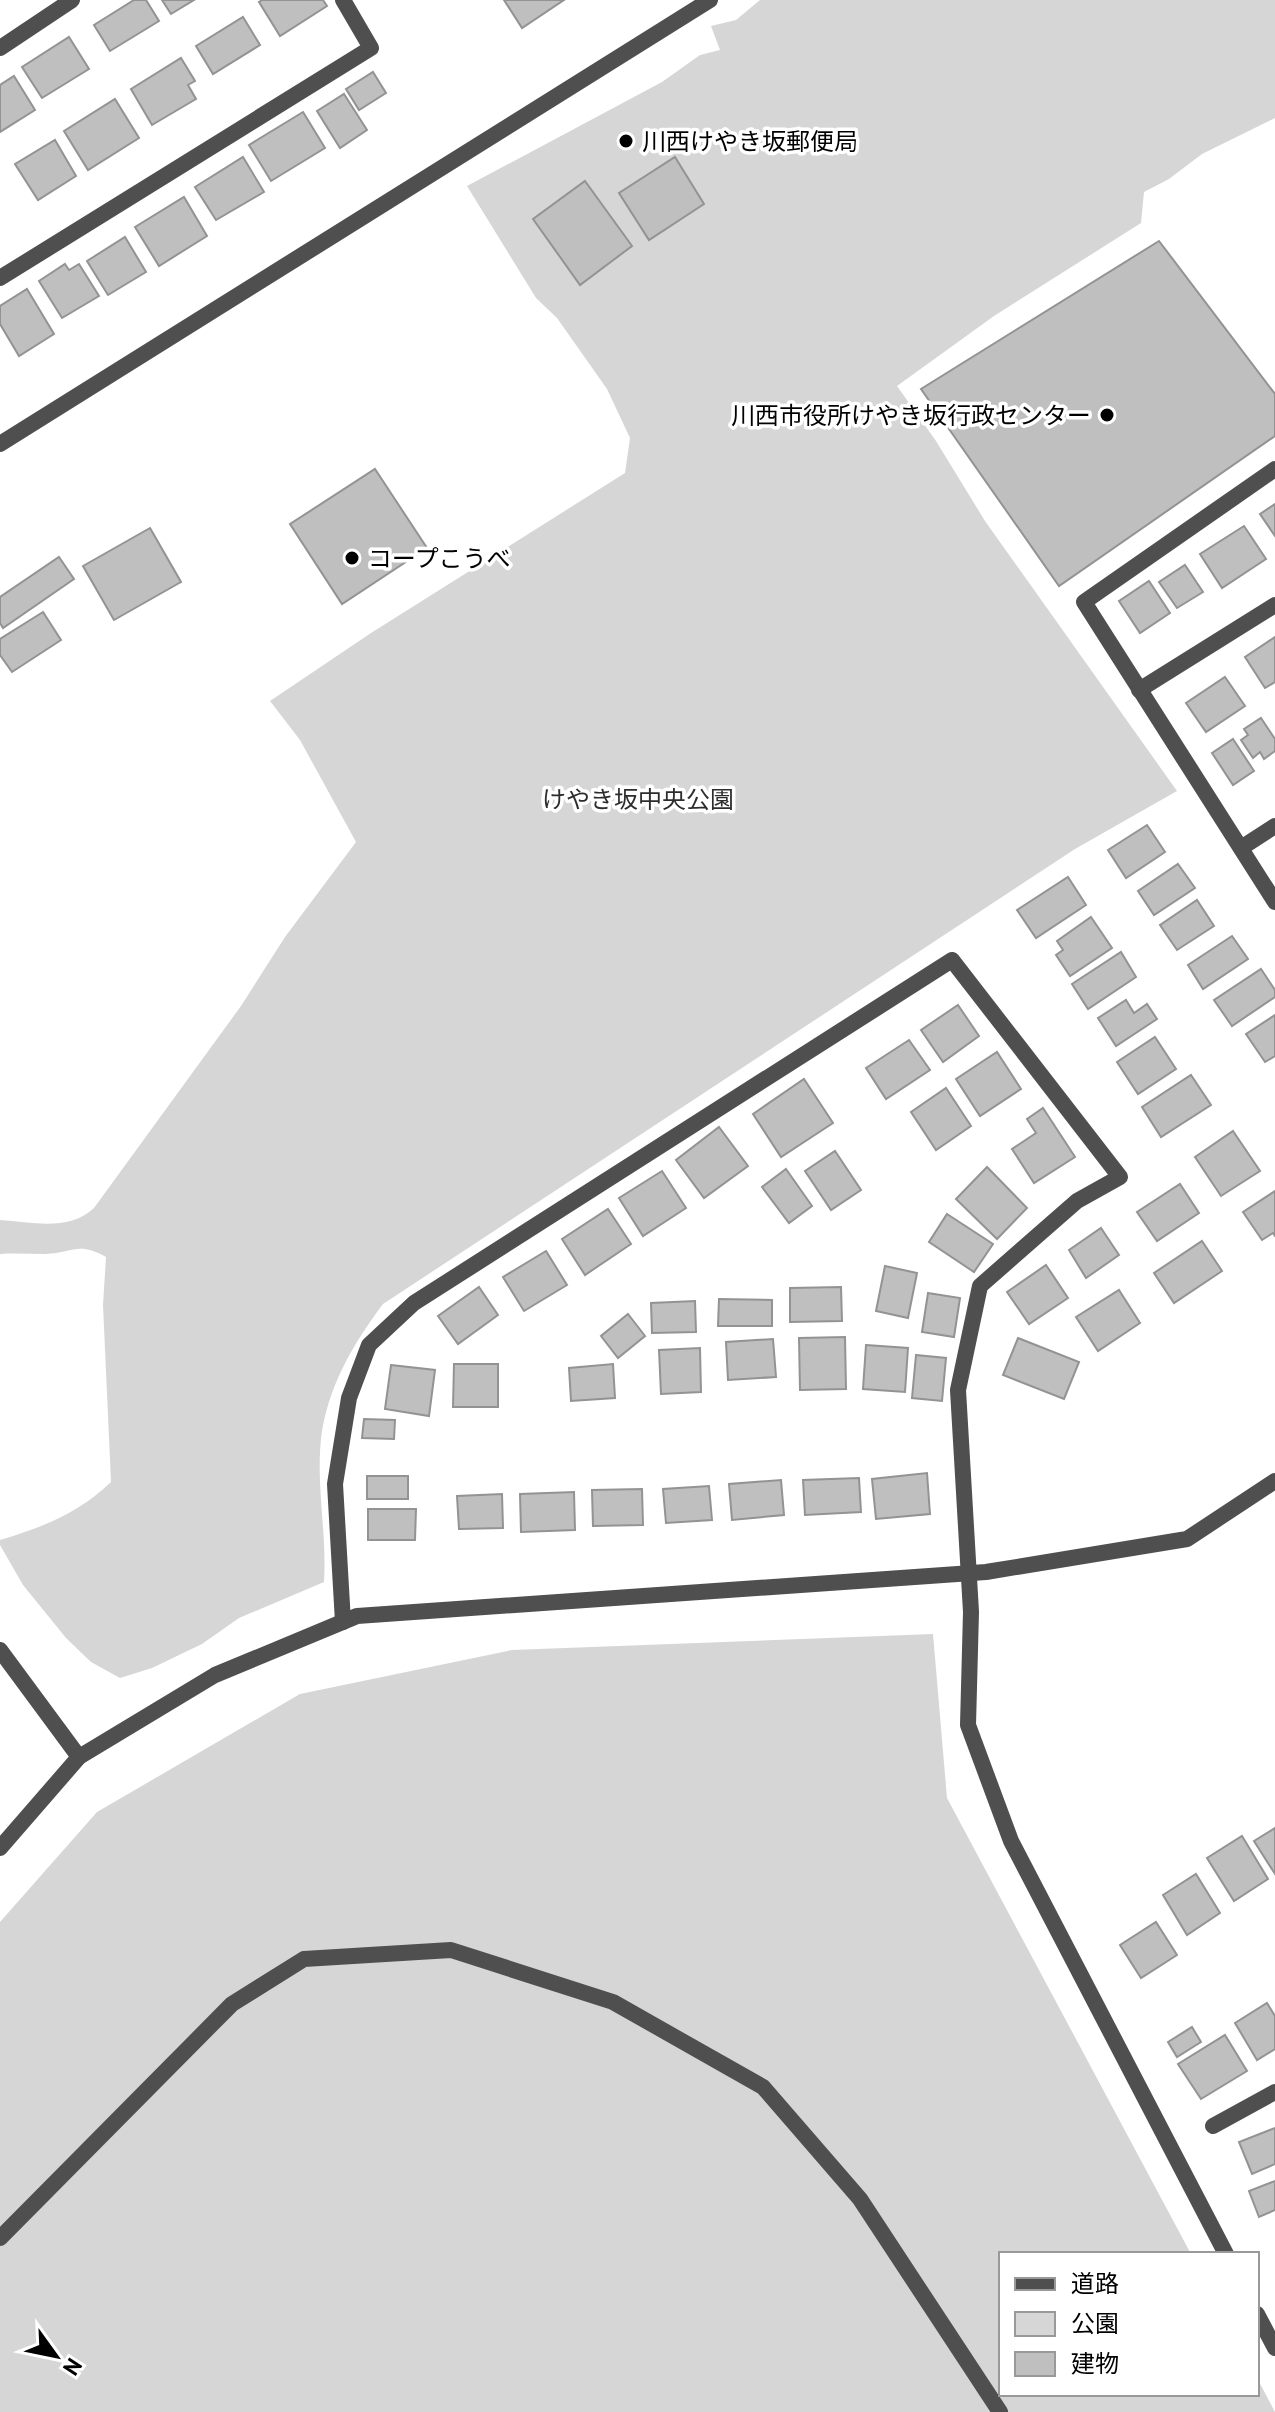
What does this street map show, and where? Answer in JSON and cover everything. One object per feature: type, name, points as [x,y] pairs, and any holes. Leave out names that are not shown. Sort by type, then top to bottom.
[{"type":"street","points":[[0,48],[72,0]]},
{"type":"street","points":[[0,278],[371,48],[343,0]]},
{"type":"street","points":[[0,444],[710,0]]},
{"type":"street","points":[[1275,469],[1084,602],[1275,902]]},
{"type":"street","points":[[1139,690],[1275,605]]},
{"type":"street","points":[[1241,848],[1275,826]]},
{"type":"street","points":[[343,1622],[335,1484],[349,1398],[369,1345],[414,1303],[952,960],[1120,1177],[1077,1201],[980,1286],[958,1390],[971,1612],[968,1725],[1011,1841],[1225,2252]]},
{"type":"street","points":[[0,1848],[79,1757],[215,1675],[357,1616],[969,1573],[1187,1539],[1275,1481]]},
{"type":"street","points":[[0,1650],[79,1757]]},
{"type":"street","points":[[0,2238],[232,2004],[304,1959],[451,1950],[613,2002],[763,2087],[860,2199],[1000,2412]]},
{"type":"street","points":[[1213,2126],[1275,2092]]},
{"type":"street","points":[[1259,2318],[1275,2348]]},
{"type":"green space","name":"けやき坂中央公園","points":[[760,0],[1275,0],[1275,118],[1202,154],[1169,179],[1144,192],[1141,223],[994,316],[897,386],[936,441],[985,521],[1177,791],[1075,849],[383,1304],[343,1367],[324,1420],[320,1474],[324,1582],[239,1618],[202,1644],[152,1668],[120,1678],[91,1662],[66,1638],[23,1585],[0,1545],[0,1540],[45,1525],[73,1511],[111,1482],[103,1305],[106,1257],[82,1249],[45,1254],[0,1254],[0,1220],[62,1223],[94,1208],[241,1006],[285,937],[356,842],[300,740],[270,701],[371,633],[625,473],[630,438],[607,389],[557,318],[536,298],[467,186],[662,82],[700,55],[720,50],[711,26],[736,20]]},
{"type":"green space","points":[[933,1634],[947,1798],[1190,2252],[999,2252],[999,2396],[1259,2396],[1259,2382],[1275,2412],[0,2412],[0,1922],[97,1812],[300,1694],[512,1650]]},
{"type":"building","points":[[134,0],[146,0],[159,21],[110,51],[94,25]]},
{"type":"building","points":[[162,0],[194,0],[171,14]]},
{"type":"building","points":[[323,0],[327,6],[280,36],[259,2]]},
{"type":"building","points":[[504,0],[564,0],[522,28]]},
{"type":"building","points":[[243,17],[260,45],[213,74],[196,46]]},
{"type":"building","points":[[69,37],[89,69],[42,98],[22,67]]},
{"type":"building","points":[[181,58],[195,81],[188,85],[196,99],[152,125],[131,89]]},
{"type":"building","points":[[373,72],[386,93],[359,110],[346,89]]},
{"type":"building","points":[[14,76],[35,110],[0,132],[0,85]]},
{"type":"building","points":[[344,94],[367,130],[340,148],[317,111]]},
{"type":"building","points":[[115,99],[139,138],[88,170],[64,131]]},
{"type":"building","points":[[303,112],[325,148],[271,181],[249,145]]},
{"type":"building","points":[[55,140],[76,176],[38,200],[15,164]]},
{"type":"building","points":[[243,157],[264,192],[216,220],[195,187]]},
{"type":"building","points":[[675,157],[704,204],[649,240],[619,193]]},
{"type":"building","points":[[585,181],[632,246],[580,285],[533,219]]},
{"type":"building","points":[[184,197],[207,236],[159,266],[135,227]]},
{"type":"building","points":[[125,237],[146,272],[108,295],[87,261]]},
{"type":"building","name":"川西市役所けやき坂行政センター","points":[[1159,241],[1275,394],[1275,436],[1059,586],[921,389]]},
{"type":"building","points":[[65,264],[69,270],[79,264],[99,296],[62,318],[39,281]]},
{"type":"building","points":[[27,289],[54,334],[19,356],[0,324],[0,306]]},
{"type":"building","points":[[375,469],[427,548],[342,604],[290,524]]},
{"type":"building","points":[[1275,504],[1275,536],[1260,514]]},
{"type":"building","points":[[1244,526],[1266,559],[1222,588],[1200,554]]},
{"type":"building","points":[[150,528],[181,582],[114,620],[83,566]]},
{"type":"building","points":[[59,557],[74,579],[3,628],[0,623],[0,597]]},
{"type":"building","points":[[1185,565],[1203,592],[1177,608],[1159,582]]},
{"type":"building","points":[[1149,581],[1170,613],[1140,633],[1119,601]]},
{"type":"building","points":[[43,612],[61,640],[12,672],[0,655],[0,639]]},
{"type":"building","points":[[1275,637],[1275,682],[1265,688],[1245,657]]},
{"type":"building","points":[[1225,677],[1245,706],[1206,732],[1186,703]]},
{"type":"building","points":[[1261,718],[1275,739],[1275,751],[1264,759],[1260,752],[1253,758],[1241,740],[1248,735],[1244,729]]},
{"type":"building","points":[[1233,739],[1254,771],[1233,785],[1212,753]]},
{"type":"building","points":[[1147,825],[1165,852],[1126,878],[1108,850]]},
{"type":"building","points":[[1178,864],[1195,888],[1154,915],[1138,891]]},
{"type":"building","points":[[1068,877],[1086,905],[1036,938],[1017,910]]},
{"type":"building","points":[[1197,900],[1214,926],[1177,950],[1160,925]]},
{"type":"building","points":[[1091,917],[1112,948],[1070,976],[1056,955],[1063,950],[1057,941]]},
{"type":"building","points":[[1232,936],[1248,959],[1203,989],[1188,965]]},
{"type":"building","points":[[1121,952],[1136,977],[1088,1009],[1072,984]]},
{"type":"building","points":[[1261,969],[1275,990],[1275,997],[1232,1026],[1214,1000]]},
{"type":"building","points":[[1126,1000],[1134,1013],[1147,1004],[1157,1019],[1116,1046],[1098,1018]]},
{"type":"building","points":[[958,1005],[979,1036],[943,1062],[921,1030]]},
{"type":"building","points":[[1275,1015],[1275,1056],[1265,1062],[1246,1034]]},
{"type":"building","points":[[1155,1037],[1176,1069],[1138,1094],[1117,1062]]},
{"type":"building","points":[[909,1040],[930,1070],[886,1099],[866,1068]]},
{"type":"building","points":[[997,1052],[1021,1089],[980,1116],[956,1079]]},
{"type":"building","points":[[1191,1075],[1211,1105],[1161,1137],[1142,1107]]},
{"type":"building","points":[[804,1079],[833,1123],[781,1157],[753,1114]]},
{"type":"building","points":[[946,1088],[971,1126],[936,1150],[911,1112]]},
{"type":"building","points":[[1043,1108],[1075,1157],[1034,1183],[1012,1149],[1036,1133],[1027,1119]]},
{"type":"building","points":[[719,1127],[748,1166],[704,1198],[676,1160]]},
{"type":"building","points":[[1233,1131],[1260,1171],[1221,1196],[1195,1157]]},
{"type":"building","points":[[835,1151],[861,1190],[831,1210],[805,1171]]},
{"type":"building","points":[[987,1167],[1027,1208],[997,1239],[956,1199]]},
{"type":"building","points":[[786,1169],[812,1206],[789,1223],[762,1187]]},
{"type":"building","points":[[662,1171],[686,1208],[643,1236],[619,1198]]},
{"type":"building","points":[[1180,1184],[1199,1213],[1157,1241],[1137,1212]]},
{"type":"building","points":[[1275,1191],[1275,1236],[1273,1233],[1262,1240],[1243,1212]]},
{"type":"building","points":[[608,1209],[631,1244],[585,1275],[562,1239]]},
{"type":"building","points":[[947,1214],[993,1244],[974,1272],[929,1242]]},
{"type":"building","points":[[1101,1228],[1119,1255],[1086,1278],[1069,1250]]},
{"type":"building","points":[[1202,1241],[1222,1271],[1174,1303],[1154,1273]]},
{"type":"building","points":[[546,1251],[567,1285],[524,1311],[503,1277]]},
{"type":"building","points":[[1046,1265],[1068,1298],[1029,1324],[1007,1292]]},
{"type":"building","points":[[885,1266],[917,1273],[908,1318],[876,1311]]},
{"type":"building","points":[[479,1287],[498,1315],[458,1344],[438,1316]]},
{"type":"building","points":[[841,1287],[842,1321],[790,1322],[790,1288]]},
{"type":"building","points":[[1119,1290],[1140,1323],[1098,1351],[1076,1317]]},
{"type":"building","points":[[928,1293],[960,1298],[954,1337],[922,1332]]},
{"type":"building","points":[[719,1299],[772,1300],[772,1326],[718,1326]]},
{"type":"building","points":[[695,1301],[696,1332],[652,1333],[651,1303]]},
{"type":"building","points":[[628,1314],[645,1336],[618,1358],[601,1336]]},
{"type":"building","points":[[845,1337],[846,1389],[800,1390],[799,1338]]},
{"type":"building","points":[[1018,1338],[1079,1362],[1064,1399],[1003,1375]]},
{"type":"building","points":[[773,1339],[776,1377],[728,1380],[726,1342]]},
{"type":"building","points":[[866,1345],[908,1348],[905,1392],[863,1389]]},
{"type":"building","points":[[700,1348],[701,1392],[661,1394],[659,1350]]},
{"type":"building","points":[[916,1355],[946,1358],[942,1401],[912,1398]]},
{"type":"building","points":[[454,1364],[498,1364],[498,1407],[453,1407]]},
{"type":"building","points":[[613,1364],[615,1398],[571,1401],[569,1368]]},
{"type":"building","points":[[391,1365],[435,1370],[429,1416],[385,1409]]},
{"type":"building","points":[[364,1419],[395,1420],[394,1439],[362,1438]]},
{"type":"building","points":[[927,1473],[930,1514],[876,1519],[872,1479]]},
{"type":"building","points":[[367,1476],[408,1476],[408,1499],[367,1499]]},
{"type":"building","points":[[859,1478],[861,1512],[805,1515],[803,1480]]},
{"type":"building","points":[[781,1480],[784,1515],[732,1520],[729,1484]]},
{"type":"building","points":[[709,1486],[712,1520],[666,1523],[663,1489]]},
{"type":"building","points":[[642,1489],[643,1525],[593,1526],[592,1490]]},
{"type":"building","points":[[574,1492],[575,1530],[521,1532],[520,1494]]},
{"type":"building","points":[[502,1494],[503,1528],[459,1529],[457,1496]]},
{"type":"building","points":[[368,1509],[416,1509],[415,1540],[368,1540]]},
{"type":"building","points":[[1275,1828],[1275,1874],[1254,1841]]},
{"type":"building","points":[[1242,1836],[1268,1879],[1234,1901],[1207,1858]]},
{"type":"building","points":[[1196,1874],[1220,1913],[1187,1935],[1163,1895]]},
{"type":"building","points":[[1156,1922],[1177,1955],[1141,1978],[1120,1945]]},
{"type":"building","points":[[1267,2003],[1275,2016],[1275,2049],[1257,2060],[1235,2023]]},
{"type":"building","points":[[1192,2027],[1201,2042],[1177,2057],[1168,2042]]},
{"type":"building","points":[[1225,2035],[1247,2071],[1201,2099],[1178,2064]]},
{"type":"building","points":[[1275,2128],[1275,2164],[1252,2174],[1239,2142]]},
{"type":"building","points":[[1275,2181],[1275,2210],[1259,2217],[1249,2191]]},
{"type":"place","name":"川西けやき坂郵便局","points":[[626,141]]},
{"type":"place","name":"川西市役所けやき坂行政センター","points":[[1107,415]]},
{"type":"place","name":"コープこうべ","points":[[352,558]]}]
